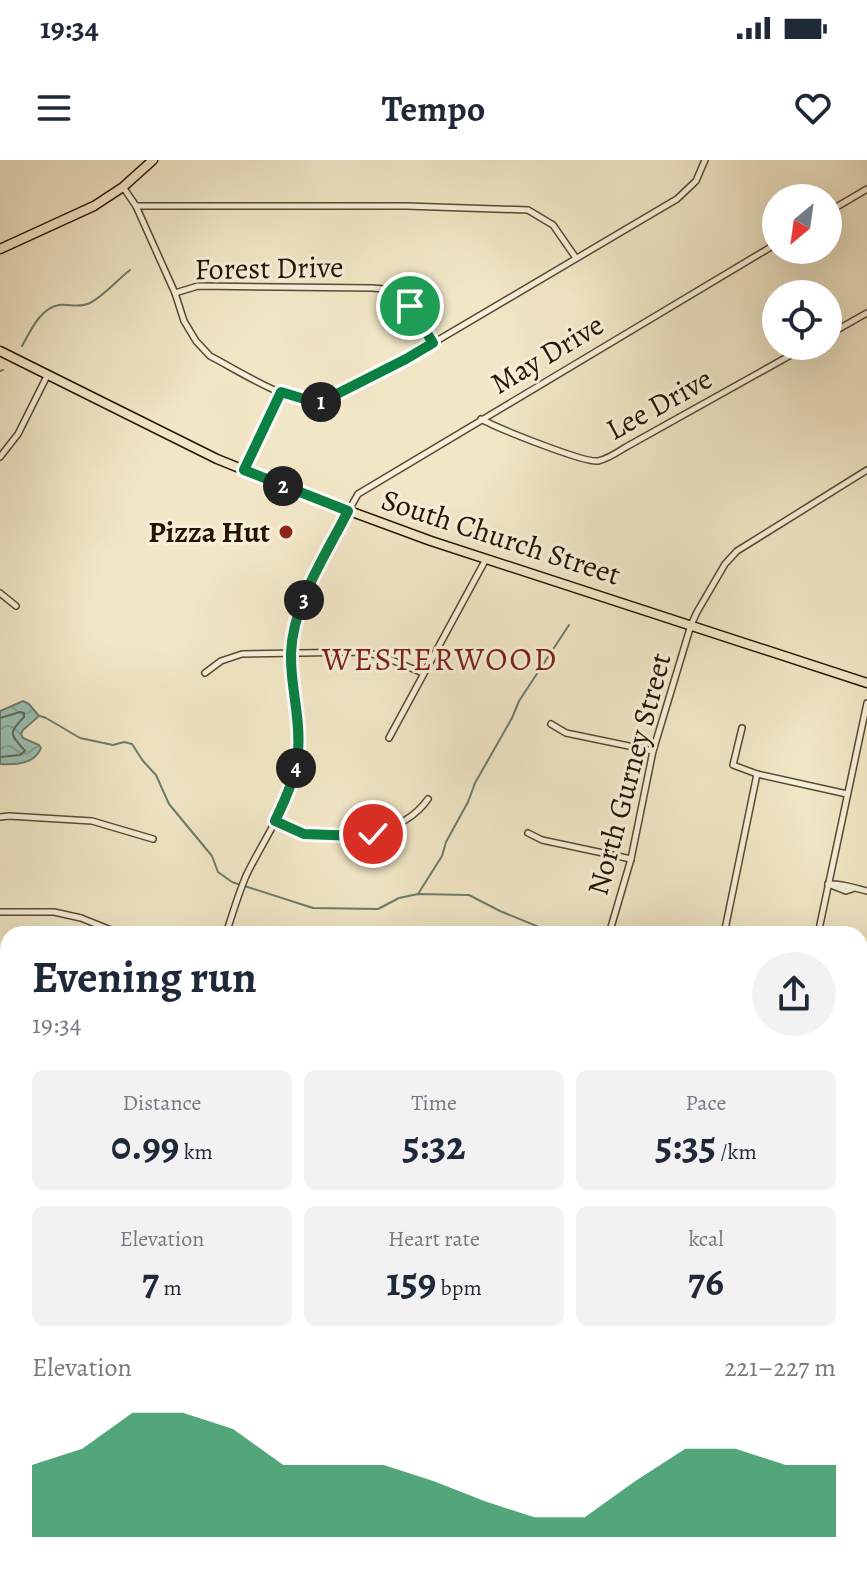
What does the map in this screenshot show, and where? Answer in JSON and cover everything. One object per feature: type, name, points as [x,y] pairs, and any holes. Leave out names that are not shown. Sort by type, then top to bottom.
[{"type":"main road","points":[[0,249],[74,217],[113,195],[153,160]]},
{"type":"main road","name":"South Church Street","points":[[0,351],[158,431],[244,470],[348,511],[867,683]]},
{"type":"street","points":[[123,187],[136,206],[175,293],[184,321],[204,351],[281,392],[321,402],[406,359],[677,199],[696,181],[705,160]]},
{"type":"street","points":[[842,204],[867,189]]},
{"type":"street","points":[[136,206],[406,206],[528,210],[553,225],[576,258]]},
{"type":"street","name":"May Drive","points":[[229,926],[246,876],[291,785],[298,750],[291,652],[303,602],[358,494],[762,252]]},
{"type":"street","name":"Forest Drive","points":[[175,293],[198,286],[373,288],[391,291],[407,301],[433,343]]},
{"type":"street","points":[[842,327],[867,313]]},
{"type":"street","name":"Lee Drive","points":[[481,419],[587,460],[598,461],[782,360]]},
{"type":"street","points":[[0,457],[18,434],[48,375]]},
{"type":"street","points":[[244,470],[281,392]]},
{"type":"street","name":"North Gurney Street","points":[[611,926],[631,859],[653,751],[697,612],[725,564],[737,551],[867,470]]},
{"type":"street","points":[[389,738],[486,558]]},
{"type":"street","points":[[0,593],[16,606]]},
{"type":"street","points":[[205,673],[221,661],[242,654],[361,652],[382,656],[423,673]]},
{"type":"street","points":[[820,926],[867,703]]},
{"type":"street","points":[[551,724],[566,733],[653,751]]},
{"type":"street","points":[[742,728],[733,765],[757,774],[847,794]]},
{"type":"street","points":[[726,926],[757,774]]},
{"type":"street","points":[[275,821],[304,834],[367,835],[416,813],[428,799]]},
{"type":"street","points":[[0,817],[92,821],[153,839]]},
{"type":"street","points":[[528,833],[542,840],[631,859]]},
{"type":"street","points":[[828,884],[840,883],[867,891]]},
{"type":"street","points":[[0,912],[54,912],[101,926]]},
{"type":"water","points":[[23,701],[39,716],[21,734],[41,748],[30,760],[0,764],[0,711]]},
{"type":"waterway","points":[[22,346],[36,321],[46,311],[59,305],[90,303],[130,270]]},
{"type":"waterway","points":[[418,894],[442,856],[475,783],[519,701],[569,625]]},
{"type":"waterway","points":[[40,716],[80,738],[113,745],[124,742],[132,744],[156,775],[169,804],[212,856],[218,872],[232,882],[313,908],[378,909],[399,898],[418,894],[469,895],[537,926]]},
{"type":"place","name":"Pizza Hut","points":[[286,532]]},
{"type":"district","name":"WESTERWOOD","points":[[440,659]]},
{"type":"route","points":[[373,834],[304,834],[275,821],[291,785],[298,750],[291,652],[295,629],[303,602],[348,511],[244,470],[281,392],[321,402],[433,343],[410,306]]}]
